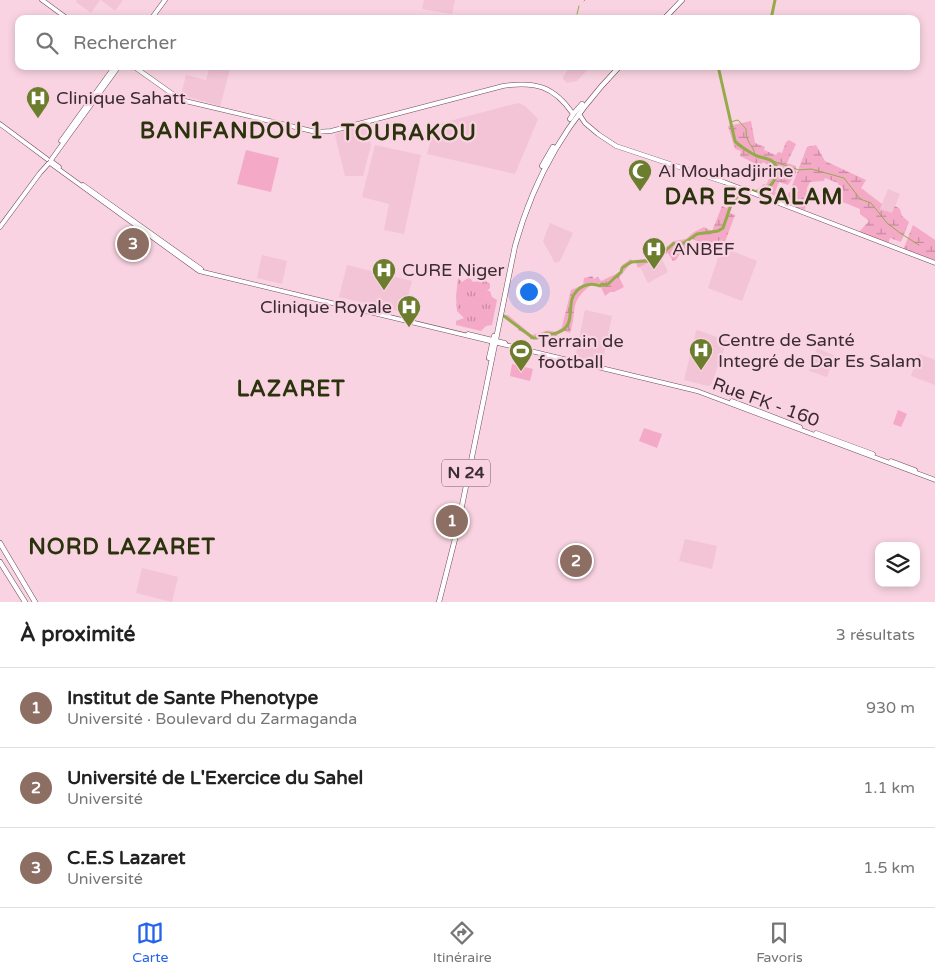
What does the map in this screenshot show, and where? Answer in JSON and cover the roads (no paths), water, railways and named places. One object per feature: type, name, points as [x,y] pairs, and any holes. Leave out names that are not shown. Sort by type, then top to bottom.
[{"type":"main road","points":[[42,0],[63,15]]},
{"type":"main road","points":[[155,15],[166,0]]},
{"type":"main road","points":[[668,15],[682,1]]},
{"type":"main road","points":[[671,15],[682,1]]},
{"type":"main road","points":[[0,227],[114,70]]},
{"type":"main road","points":[[139,70],[181,100],[311,132],[331,131],[503,86],[524,83],[536,85],[546,89],[603,138],[616,146],[752,193],[935,263]]},
{"type":"main road","name":"N 24","points":[[438,602],[496,341],[507,280],[521,225],[537,182],[575,114],[615,70]]},
{"type":"main road","name":"Rue FK - 160","points":[[0,125],[137,226],[203,270],[710,393],[935,479]]},
{"type":"main road","name":"N 24","points":[[438,602],[456,535],[496,341]]},
{"type":"main road","points":[[0,543],[35,602]]},
{"type":"main road","points":[[0,562],[24,602]]},
{"type":"waterway","points":[[772,15],[775,0]]},
{"type":"waterway","points":[[577,14],[579,6]]},
{"type":"waterway","points":[[504,316],[533,338],[546,333],[554,334],[561,331],[569,321],[572,299],[580,288],[592,284],[607,285],[621,272],[622,268],[631,262],[647,261],[654,255],[664,252],[673,244],[684,243],[697,234],[718,231],[723,228],[731,205],[739,194],[747,188],[761,192],[774,181],[777,173],[775,165],[770,160],[757,156],[735,141],[719,70]]},
{"type":"waterway","points":[[730,122],[738,120],[746,129],[748,141],[755,155]]},
{"type":"waterway","points":[[773,161],[799,170],[811,169],[844,178],[860,199],[871,203],[887,223],[919,245]]},
{"type":"place","name":"Clinique Sahatt","points":[[38,119]]},
{"type":"place","name":"Al Mouhadjirine","points":[[640,192]]},
{"type":"place","name":"C.E.S Lazaret","points":[[133,244]]},
{"type":"place","name":"ANBEF","points":[[654,270]]},
{"type":"place","name":"CURE Niger","points":[[384,291]]},
{"type":"place","name":"Clinique Royale","points":[[409,328]]},
{"type":"place","name":"Centre de Santé Integré de Dar Es Salam","points":[[701,371]]},
{"type":"place","name":"Terrain de football","points":[[521,372]]},
{"type":"place","name":"Institut de Sante Phenotype","points":[[452,521]]},
{"type":"place","name":"Université de L'Exercice du Sahel","points":[[576,561]]},
{"type":"district","name":"BANIFANDOU 1","points":[[232,131]]},
{"type":"district","name":"TOURAKOU","points":[[409,133]]},
{"type":"district","name":"DAR ES SALAM","points":[[754,197]]},
{"type":"district","name":"LAZARET","points":[[291,389]]},
{"type":"district","name":"NORD LAZARET","points":[[122,547]]}]
